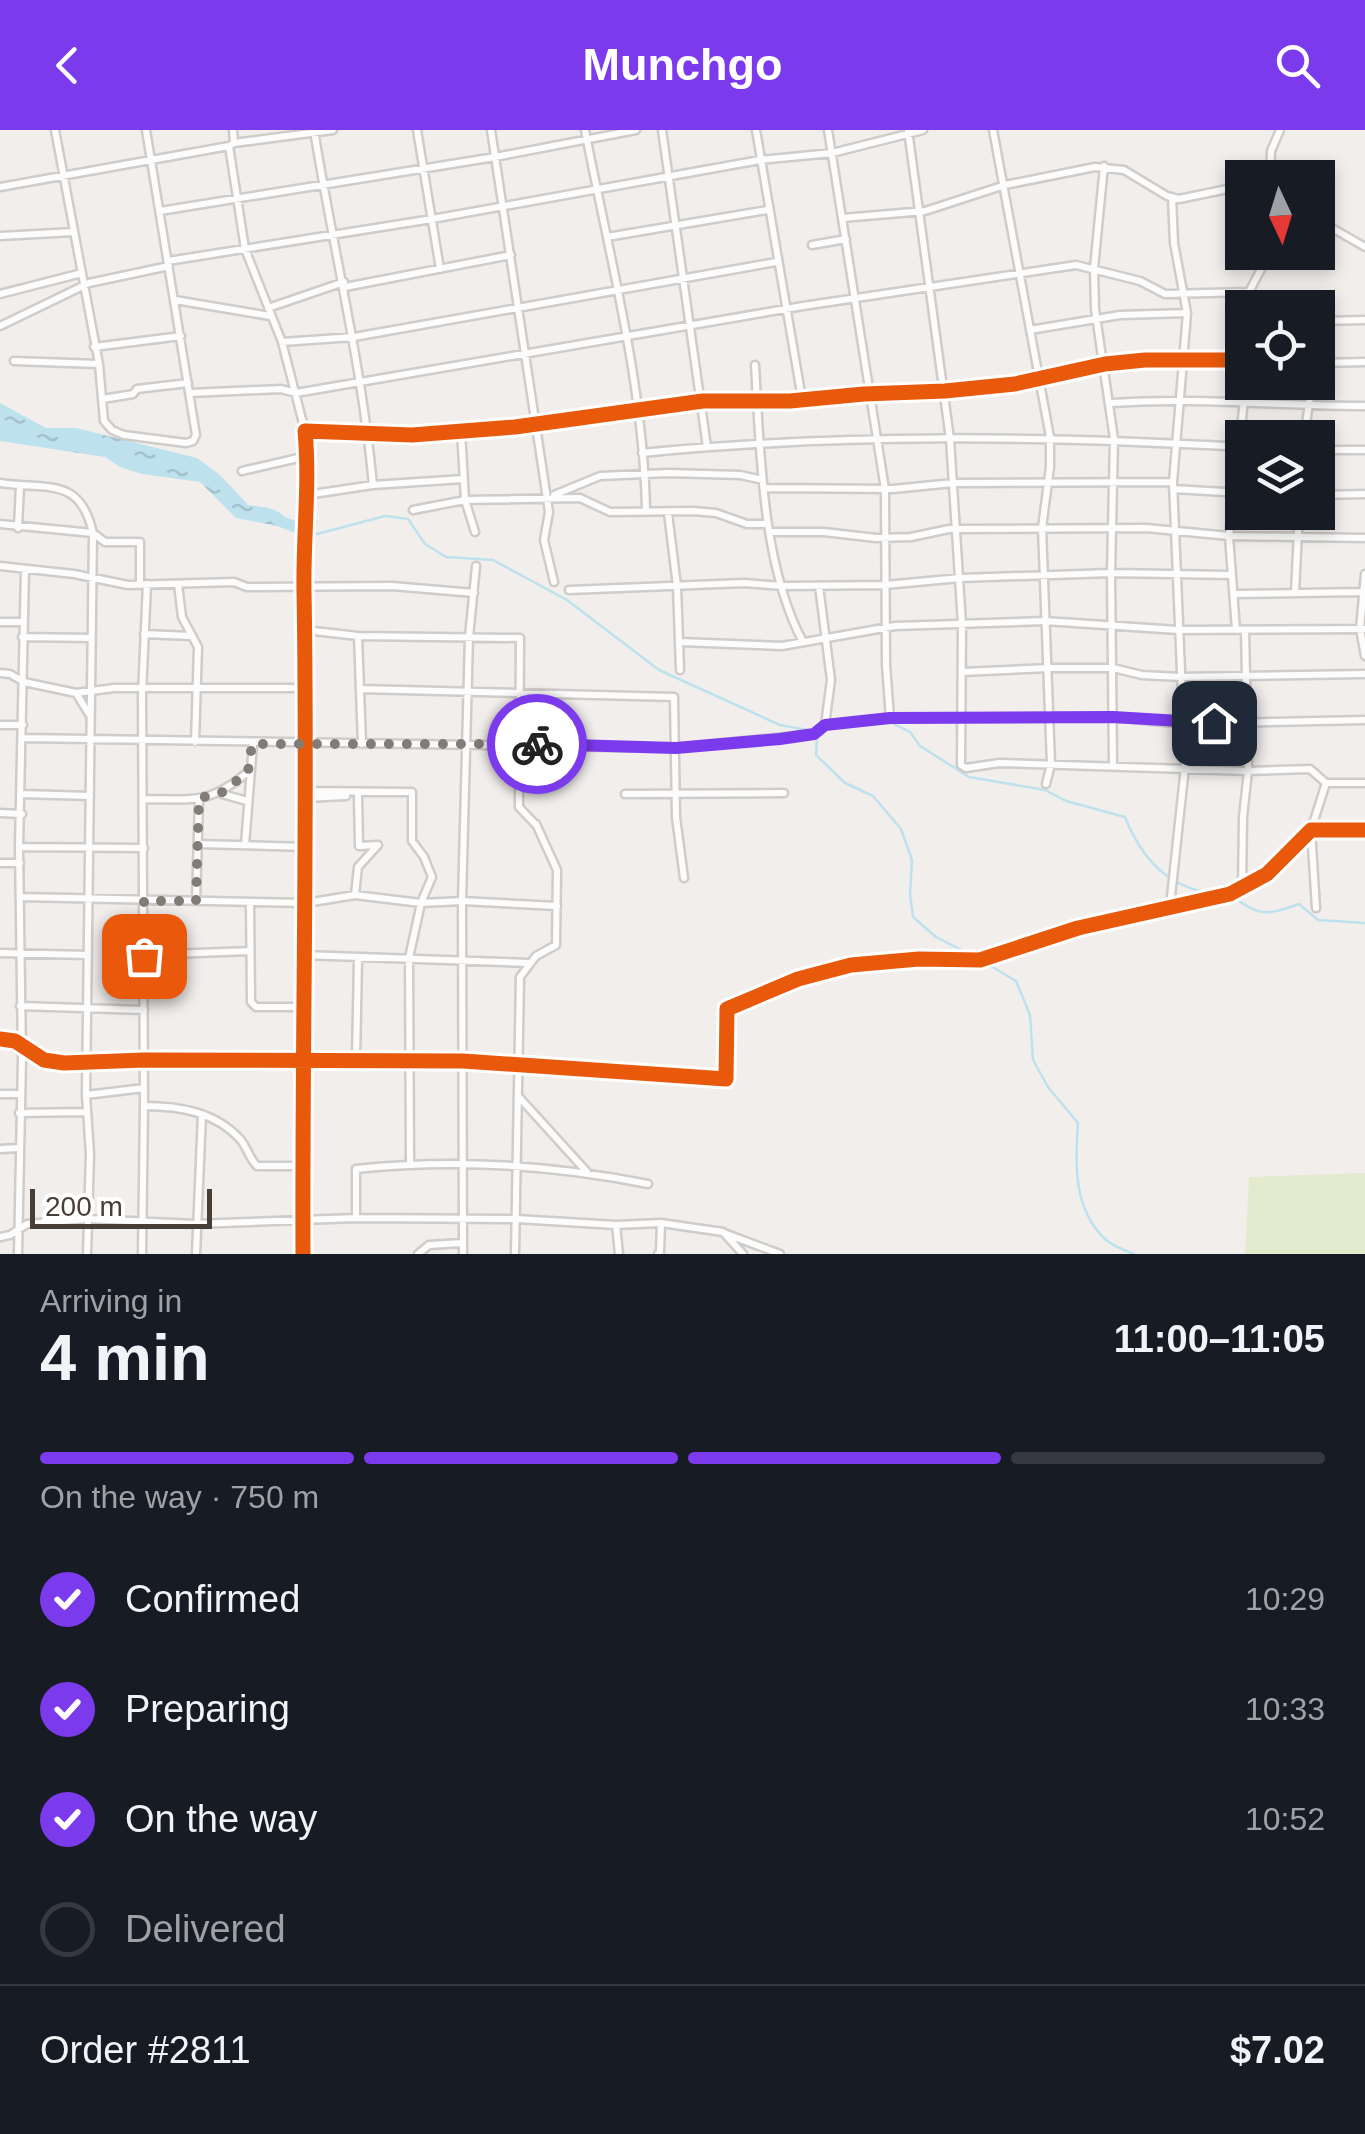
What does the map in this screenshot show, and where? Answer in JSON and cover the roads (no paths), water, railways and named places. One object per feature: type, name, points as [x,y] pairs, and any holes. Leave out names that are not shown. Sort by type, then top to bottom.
[{"type":"street","points":[[55,130],[99,364],[104,421],[124,435],[186,443],[196,435],[146,130]]},
{"type":"street","points":[[232,130],[244,249],[282,342],[307,456],[307,847],[301,1166],[304,1254]]},
{"type":"street","points":[[0,187],[333,130]]},
{"type":"street","points":[[417,130],[440,269]]},
{"type":"street","points":[[491,130],[550,512],[544,540],[554,582]]},
{"type":"street","points":[[160,211],[495,157],[586,134],[636,130]]},
{"type":"street","points":[[662,130],[707,446]]},
{"type":"street","points":[[756,130],[802,399]]},
{"type":"street","points":[[828,130],[885,488],[890,718]]},
{"type":"street","points":[[0,326],[84,287],[168,263],[596,187],[760,160],[832,153],[924,130]]},
{"type":"street","points":[[993,130],[1050,437],[1042,528],[1050,764],[1046,784]]},
{"type":"street","points":[[1271,160],[1280,130]]},
{"type":"street","points":[[314,132],[331,235],[354,337],[372,486]]},
{"type":"street","points":[[908,132],[950,439],[962,624],[962,767],[1113,764],[1248,771],[1310,769],[1326,783],[1365,783]]},
{"type":"street","points":[[586,134],[619,293],[645,474],[646,509]]},
{"type":"street","points":[[842,218],[917,212],[1004,184],[1104,166],[1124,170],[1172,198],[1186,199],[1225,190]]},
{"type":"street","points":[[1104,166],[1094,268],[1096,319],[1114,439],[1113,764]]},
{"type":"street","points":[[1170,906],[1185,767],[1173,486],[1188,313],[1174,243],[1172,198]]},
{"type":"street","points":[[607,238],[768,210]]},
{"type":"street","points":[[1335,229],[1365,246]]},
{"type":"street","points":[[0,236],[74,232]]},
{"type":"street","points":[[812,245],[846,239]]},
{"type":"street","points":[[175,300],[270,312],[344,285],[511,255]]},
{"type":"street","points":[[282,342],[354,337],[619,293],[776,262]]},
{"type":"street","points":[[190,394],[281,389],[296,393],[1076,265],[1140,281],[1165,294],[1225,293]]},
{"type":"street","points":[[0,294],[82,273]]},
{"type":"street","points":[[1030,330],[1142,313],[1188,313]]},
{"type":"street","points":[[1335,321],[1365,320]]},
{"type":"street","points":[[94,347],[181,336]]},
{"type":"street","points":[[304,431],[412,436],[637,412],[703,401],[945,392],[1038,379],[1105,364],[1225,359]]},
{"type":"street","points":[[14,361],[99,364]]},
{"type":"street","points":[[1335,363],[1365,362]]},
{"type":"street","points":[[756,365],[769,528],[789,617],[803,642]]},
{"type":"street","points":[[102,400],[133,394],[137,389],[188,382]]},
{"type":"street","points":[[1111,403],[1182,398],[1243,404],[1365,406]]},
{"type":"street","points":[[1242,420],[1244,400]]},
{"type":"street","points":[[1307,420],[1310,400]]},
{"type":"street","points":[[461,430],[464,500],[475,532]]},
{"type":"street","points":[[642,453],[707,446],[878,439],[1050,437],[1225,446]]},
{"type":"street","points":[[1335,450],[1365,450]]},
{"type":"street","points":[[242,471],[307,456]]},
{"type":"street","points":[[546,498],[600,476],[645,474],[740,476],[764,484],[885,488],[1048,481],[1225,491]]},
{"type":"street","points":[[306,495],[463,479]]},
{"type":"street","points":[[0,483],[60,489],[82,501],[93,533],[86,1094],[90,1154],[86,1254]]},
{"type":"street","points":[[18,528],[20,486]]},
{"type":"street","points":[[1335,495],[1365,494]]},
{"type":"street","points":[[413,510],[464,500],[580,498],[610,512],[716,512],[769,528],[884,538],[957,529],[1042,528],[1175,530],[1298,539],[1365,538]]},
{"type":"street","points":[[668,513],[677,586],[680,670]]},
{"type":"street","points":[[0,524],[93,533],[105,542],[140,542],[145,799],[142,1254]]},
{"type":"street","points":[[1229,530],[1231,575],[1245,677],[1248,771],[1242,888]]},
{"type":"street","points":[[1295,592],[1298,530]]},
{"type":"street","points":[[0,566],[143,584],[234,582],[247,587],[392,586],[474,592]]},
{"type":"street","points":[[463,1254],[462,901],[469,637],[476,566]]},
{"type":"street","points":[[18,1254],[24,568]]},
{"type":"street","points":[[569,590],[744,583],[885,585],[960,578],[1111,573],[1231,575]]},
{"type":"street","points":[[1365,578],[1361,592],[1365,656]]},
{"type":"street","points":[[178,584],[181,612],[199,652],[194,742]]},
{"type":"street","points":[[819,586],[831,680],[825,725]]},
{"type":"street","points":[[1235,594],[1361,592]]},
{"type":"street","points":[[680,642],[782,646],[886,627],[1045,621],[1178,630],[1362,629]]},
{"type":"street","points":[[0,622],[23,622]]},
{"type":"street","points":[[305,630],[358,636],[520,638],[519,807],[537,825],[557,870],[557,906],[556,944],[530,963],[520,977],[515,1254]]},
{"type":"street","points":[[144,634],[192,636]]},
{"type":"street","points":[[358,636],[362,744]]},
{"type":"street","points":[[22,637],[91,638]]},
{"type":"street","points":[[962,672],[1113,668],[1180,677],[1365,674]]},
{"type":"street","points":[[0,674],[76,694],[102,688],[307,688]]},
{"type":"street","points":[[360,689],[674,697],[676,817],[684,878]]},
{"type":"street","points":[[76,694],[90,714]]},
{"type":"street","points":[[22,738],[676,748],[780,739],[814,734],[825,725],[890,718],[1113,717],[1182,724],[1365,720]]},
{"type":"street","points":[[0,725],[22,725]]},
{"type":"street","points":[[245,846],[252,744]]},
{"type":"street","points":[[145,799],[199,798],[221,793],[248,772]]},
{"type":"street","points":[[1316,908],[1311,830],[1326,783]]},
{"type":"street","points":[[305,795],[412,792]]},
{"type":"street","points":[[305,795],[412,792]]},
{"type":"street","points":[[410,1164],[409,958],[421,904],[432,877],[412,842],[412,792]]},
{"type":"street","points":[[221,793],[247,800]]},
{"type":"street","points":[[624,794],[784,793]]},
{"type":"street","points":[[22,794],[90,796]]},
{"type":"street","points":[[355,895],[358,867],[378,844],[358,846],[358,796]]},
{"type":"street","points":[[196,901],[199,798]]},
{"type":"street","points":[[0,814],[22,814]]},
{"type":"street","points":[[0,1039],[21,1045],[44,1060],[463,1062],[726,1079],[727,1009],[798,978],[851,965],[920,959],[980,960],[1078,928],[1230,894],[1267,874],[1311,830],[1365,830]]},
{"type":"street","points":[[198,844],[307,847]]},
{"type":"street","points":[[19,847],[144,848]]},
{"type":"street","points":[[0,863],[20,864]]},
{"type":"street","points":[[21,896],[306,903],[355,895],[421,904],[462,901],[557,906]]},
{"type":"street","points":[[250,902],[252,1004],[304,1007]]},
{"type":"street","points":[[144,956],[250,951]]},
{"type":"street","points":[[0,953],[88,955]]},
{"type":"street","points":[[304,955],[530,963]]},
{"type":"street","points":[[356,1060],[358,958]]},
{"type":"street","points":[[20,1006],[144,1010]]},
{"type":"street","points":[[86,1094],[144,1088]]},
{"type":"street","points":[[0,1094],[19,1094]]},
{"type":"street","points":[[517,1095],[587,1172]]},
{"type":"street","points":[[144,1106],[213,1118],[243,1142],[257,1166],[301,1166]]},
{"type":"street","points":[[19,1114],[86,1112]]},
{"type":"street","points":[[196,1254],[202,1114]]},
{"type":"street","points":[[0,1149],[19,1148]]},
{"type":"street","points":[[356,1218],[356,1169],[410,1164],[516,1168],[587,1172],[648,1184]]},
{"type":"street","points":[[0,1236],[27,1224],[87,1219],[195,1224],[356,1218],[616,1225],[661,1222],[722,1232],[780,1254]]},
{"type":"street","points":[[658,1254],[661,1222]]},
{"type":"street","points":[[616,1225],[619,1254]]},
{"type":"street","points":[[722,1232],[743,1254]]},
{"type":"street","points":[[418,1254],[429,1245],[462,1242]]},
{"type":"water","points":[[0,403],[46,428],[76,428],[197,458],[220,475],[248,505],[278,512],[291,526],[236,518],[200,482],[142,474],[105,457],[0,441]]},
{"type":"waterway","points":[[311,532],[317,534],[385,516],[408,519],[425,544],[446,557],[493,560],[567,600],[659,670],[780,725],[813,731]]},
{"type":"waterway","points":[[277,520],[301,529]]},
{"type":"waterway","points":[[875,723],[890,722],[910,732],[920,746],[969,777],[1045,790],[1066,801],[1125,817],[1140,846],[1159,869],[1184,886],[1217,894]]},
{"type":"waterway","points":[[821,731],[847,725]]},
{"type":"waterway","points":[[817,735],[816,755],[845,783],[873,796],[901,829],[912,860],[913,917],[936,937],[977,958]]},
{"type":"waterway","points":[[1234,897],[1257,911],[1271,912],[1299,904],[1318,920],[1365,923]]},
{"type":"waterway","points":[[984,962],[1016,981],[1030,1015],[1033,1060],[1048,1087],[1078,1123],[1078,1185],[1087,1214],[1108,1241],[1134,1254]]}]
